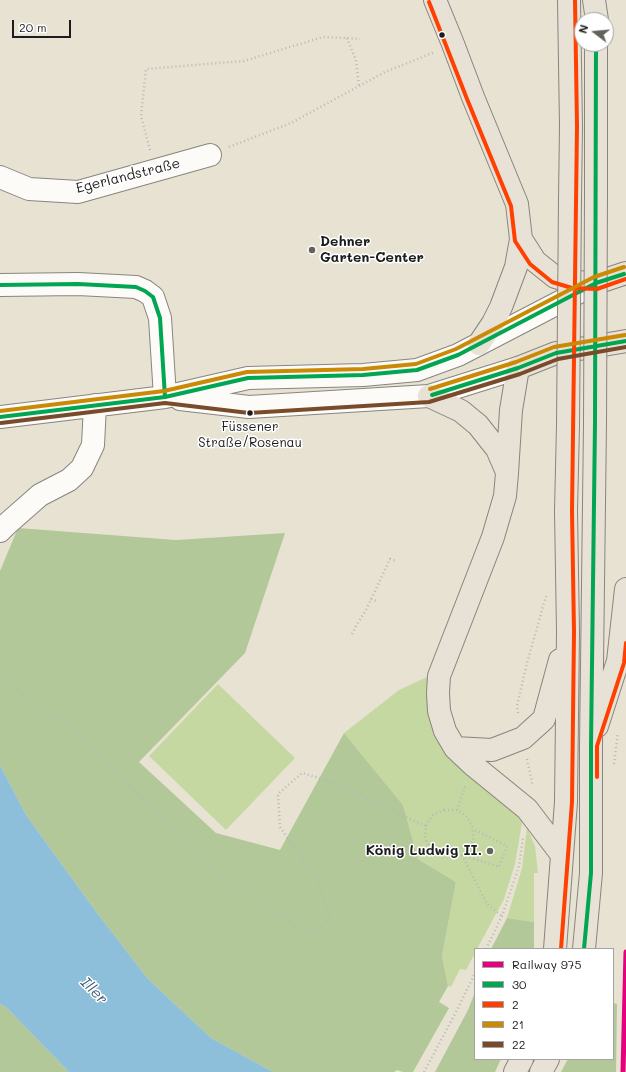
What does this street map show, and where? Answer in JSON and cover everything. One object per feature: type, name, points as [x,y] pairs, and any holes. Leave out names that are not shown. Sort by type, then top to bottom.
[{"type":"main road","points":[[435,0],[454,44],[473,97],[516,204],[521,239],[516,267],[501,307],[493,323],[479,344]]},
{"type":"main road","points":[[555,948],[566,802],[568,632],[566,518],[571,119],[569,0]]},
{"type":"main road","points":[[594,0],[596,12]]},
{"type":"main road","points":[[584,948],[591,874],[595,423],[596,52]]},
{"type":"main road","points":[[521,239],[535,262],[555,277],[573,282],[596,283],[626,273]]},
{"type":"main road","points":[[561,864],[528,809],[473,765],[455,748],[445,730],[439,711],[439,676],[493,537],[505,496],[511,410],[518,368],[556,353],[626,341]]},
{"type":"main road","points":[[429,396],[461,411],[478,425],[497,449],[507,473]]},
{"type":"main road","points":[[591,744],[618,661],[626,589]]},
{"type":"main road","points":[[455,748],[492,750],[523,738],[544,719],[568,632]]},
{"type":"main road","points":[[515,1072],[521,1060]]},
{"type":"main road","points":[[541,1072],[547,1060]]},
{"type":"street","name":"Egerlandstraße","points":[[0,177],[29,189],[78,192],[210,155]]},
{"type":"street","points":[[0,417],[165,397],[248,378],[363,375],[417,370],[458,355],[596,283]]},
{"type":"street","points":[[0,285],[78,284],[136,287],[145,291],[153,297],[160,318],[165,397]]},
{"type":"street","points":[[165,397],[249,408],[429,396],[518,368]]},
{"type":"street","points":[[0,531],[40,495],[69,480],[82,468],[93,445],[95,406]]},
{"type":"path","points":[[156,170],[141,116],[146,69],[244,61],[324,37],[360,39]]},
{"type":"path","points":[[347,38],[356,60],[359,86]]},
{"type":"path","points":[[210,155],[291,123],[385,72],[454,44]]},
{"type":"path","points":[[352,634],[372,599],[390,559],[396,561]]},
{"type":"path","points":[[486,948],[502,916],[519,866],[532,782],[517,706],[527,663],[547,592]]},
{"type":"path","points":[[372,599],[376,601]]},
{"type":"path","points":[[0,677],[81,735],[196,857],[303,932],[319,933],[330,916],[317,880],[280,827],[278,794],[302,774],[336,782],[386,808],[426,826]]},
{"type":"path","points":[[444,810],[457,810],[468,817],[473,829],[473,841],[462,855],[455,858],[442,857],[431,850],[426,839],[426,826],[433,816],[444,810]]},
{"type":"path","points":[[462,855],[499,867],[507,846],[473,829]]},
{"type":"path","points":[[462,855],[487,904],[502,916]]},
{"type":"path","points":[[424,1072],[474,975]]},
{"type":"path","points":[[0,1060],[15,1072]]},
{"type":"green space","points":[[18,528],[176,540],[285,533],[245,653],[139,762],[216,833],[280,850],[344,733],[403,805],[418,859],[456,882],[442,956],[448,986],[439,1002],[449,1008],[413,1072],[403,1072],[397,1070],[394,1072],[273,1072],[211,1038],[148,979],[97,913],[26,815],[0,765],[0,571]]},
{"type":"green space","points":[[431,675],[437,732],[523,817],[515,864],[504,899],[478,948],[474,948],[474,955],[466,970],[460,969],[451,987],[448,986],[442,956],[456,882],[418,859],[403,805],[344,733],[399,690]]},
{"type":"green space","points":[[218,684],[295,758],[226,830],[149,756]]},
{"type":"green space","points":[[527,828],[535,846],[538,873],[534,873],[534,922],[507,918],[522,868]]},
{"type":"green space","points":[[507,918],[534,922],[534,948],[492,948]]},
{"type":"green space","points":[[474,995],[474,1060],[501,1060],[495,1072],[435,1072],[468,1010]]},
{"type":"green space","points":[[614,1003],[617,1004],[616,1072],[561,1072],[567,1060],[614,1060]]},
{"type":"green space","points":[[0,1004],[6,1007],[69,1072],[0,1072]]},
{"type":"water","name":"Iller","points":[[0,765],[26,815],[97,913],[148,979],[211,1038],[273,1072],[69,1072],[6,1007],[0,1004]]},
{"type":"rail line","name":"975","points":[[623,1072],[626,952]]},
{"type":"transit line","name":"2","points":[[561,948],[572,802],[574,632],[572,511],[577,126],[575,0]]},
{"type":"transit line","name":"2","points":[[429,2],[511,206],[515,241],[530,264],[552,282],[572,288],[597,289],[626,279]]},
{"type":"transit line","name":"30","points":[[584,948],[591,873],[595,423],[596,52]]},
{"type":"transit line","name":"21","points":[[0,411],[164,391],[247,372],[363,369],[416,364],[456,349],[594,277],[624,267]]},
{"type":"transit line","name":"30","points":[[0,417],[165,397],[248,378],[363,375],[417,370],[458,355],[596,283],[624,274]]},
{"type":"transit line","name":"30","points":[[0,285],[78,284],[136,287],[145,291],[153,297],[160,318],[165,397]]},
{"type":"transit line","name":"21","points":[[430,389],[516,362],[554,347],[625,335]]},
{"type":"transit line","name":"30","points":[[432,395],[518,368],[556,353],[626,341]]},
{"type":"transit line","name":"22","points":[[1,423],[165,403],[249,413],[429,402],[520,374],[558,359],[626,347]]},
{"type":"transit line","name":"2","points":[[597,777],[597,746],[624,663],[626,643]]},
{"type":"place","name":"Dehner Garten-Center","points":[[312,250]]},
{"type":"place","name":"Füssener Straße/Rosenau","points":[[250,413]]},
{"type":"place","name":"König Ludwig II.","points":[[490,851]]}]
